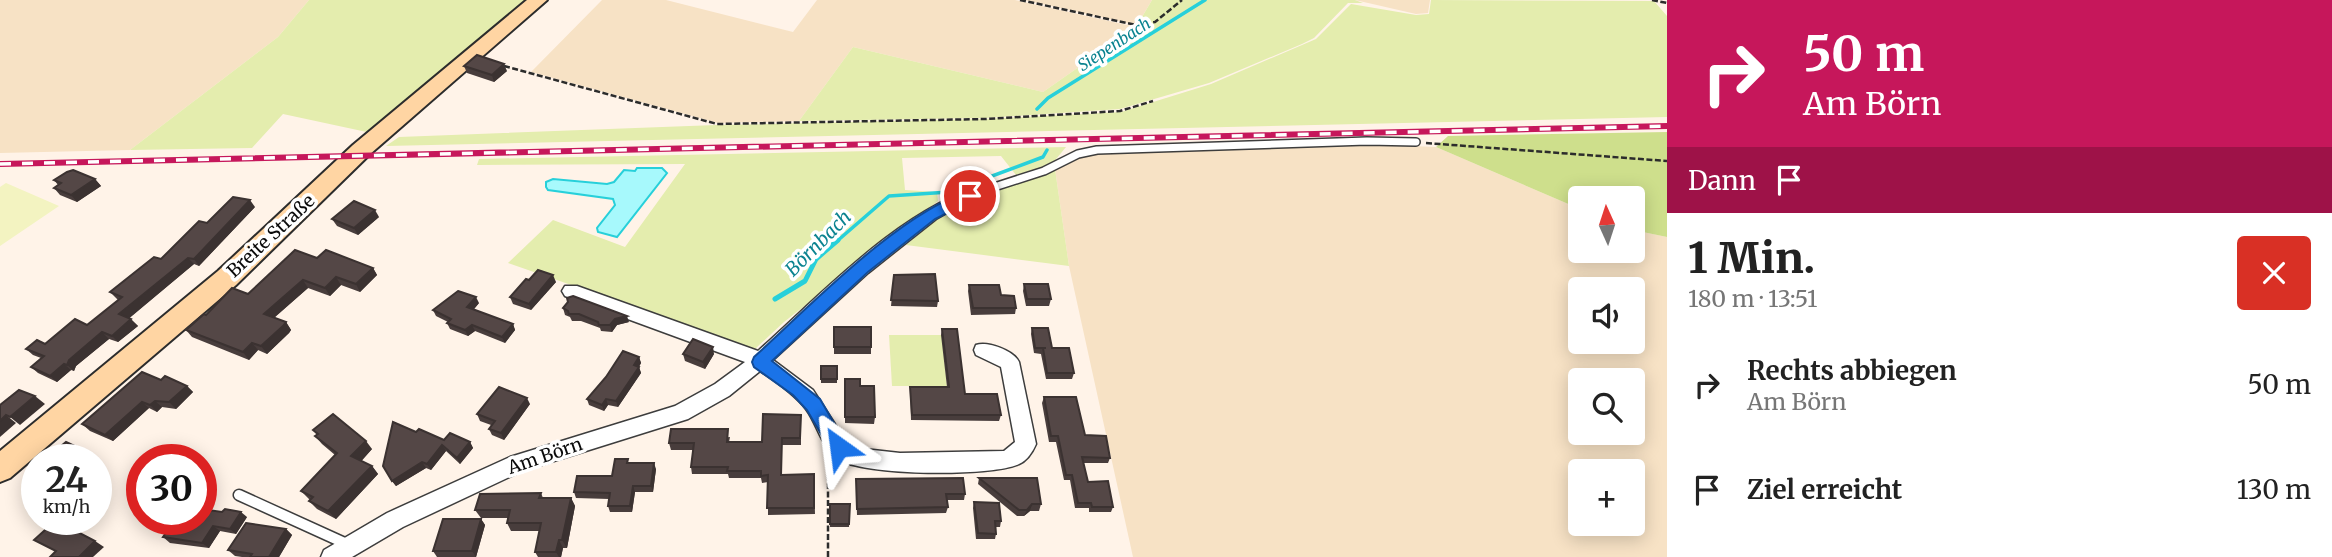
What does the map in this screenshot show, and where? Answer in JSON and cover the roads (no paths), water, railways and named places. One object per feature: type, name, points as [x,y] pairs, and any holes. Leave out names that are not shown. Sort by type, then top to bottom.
[{"type":"street","name":"Breite Straße","points":[[0,469],[227,278],[361,150],[538,0]]},
{"type":"street","name":"Am Börn","points":[[332,557],[395,520],[517,463],[681,413],[722,390],[760,362],[862,268],[930,215],[953,202],[988,189]]},
{"type":"street","points":[[571,291],[744,353],[760,362],[799,390],[813,405],[839,447],[860,459],[1004,460],[1015,457],[1026,444],[1010,362],[983,350]]},
{"type":"lane","points":[[988,189],[1044,171],[1088,152],[1367,141],[1416,142]]},
{"type":"lane","points":[[239,495],[351,546]]},
{"type":"water","points":[[637,168],[662,168],[667,173],[617,237],[598,232],[597,228],[615,205],[613,199],[548,190],[546,187],[546,182],[553,179],[607,184],[614,182],[624,170],[635,171]]},
{"type":"waterway","name":"Siepenbach","points":[[1037,109],[1048,98],[1205,0]]},
{"type":"waterway","name":"Börnbach","points":[[836,242],[889,196],[949,192],[1043,157],[1047,150]]},
{"type":"waterway","name":"Börnbach","points":[[775,299],[805,281],[816,259],[838,240]]},
{"type":"railway","points":[[0,164],[1667,126]]}]
